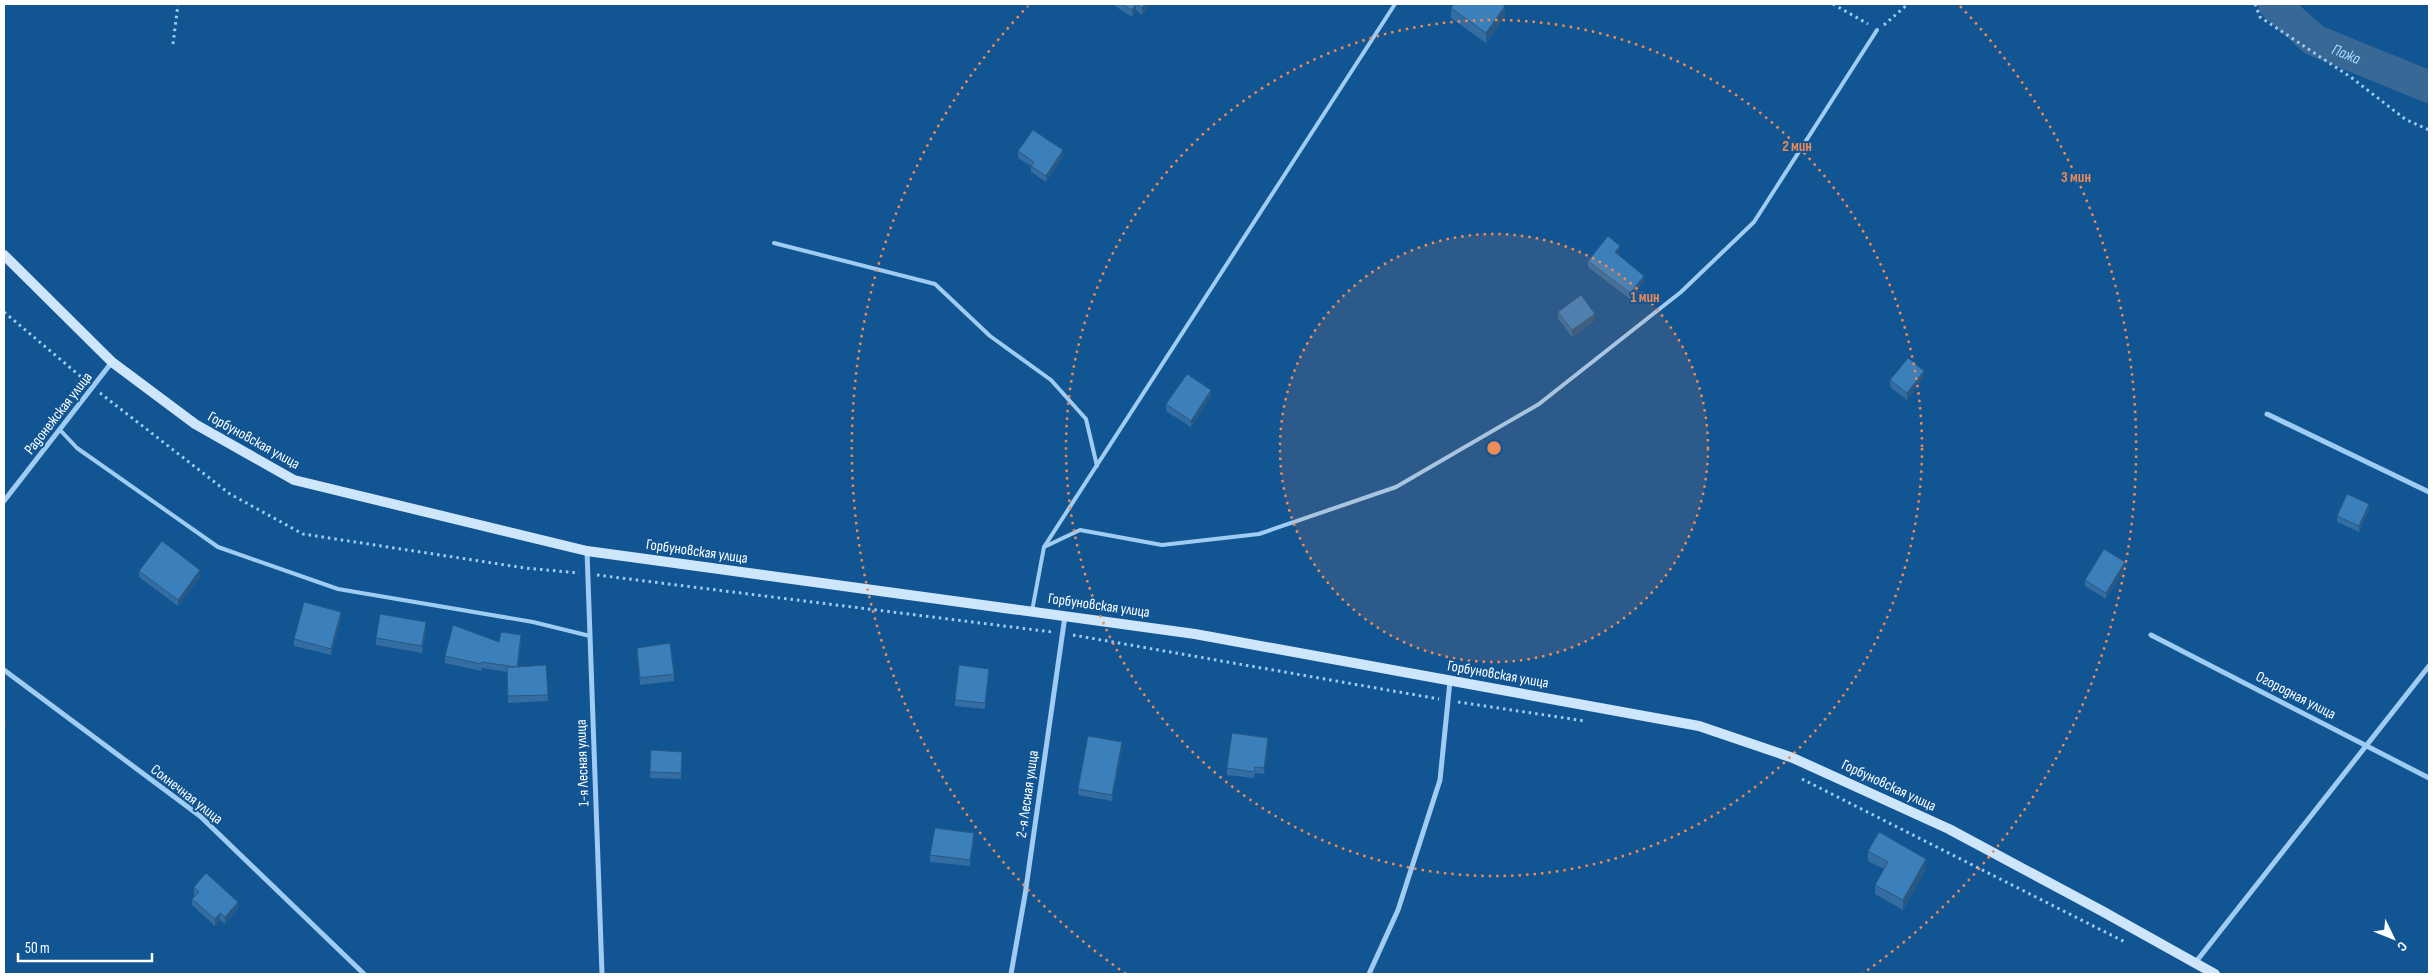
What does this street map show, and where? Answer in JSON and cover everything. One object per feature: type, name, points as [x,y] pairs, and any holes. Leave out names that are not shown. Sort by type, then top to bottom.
[{"type":"main road","name":"Горбуновская улица","points":[[4,255],[112,362],[195,424],[294,480],[587,550],[1196,634],[1698,726],[1793,758],[1949,830],[2102,910],[2214,974]]},
{"type":"street","name":"Радонежская улица","points":[[4,501],[112,362]]},
{"type":"street","points":[[2267,414],[2429,492]]},
{"type":"street","name":"1-я Лесная улица","points":[[587,550],[602,974]]},
{"type":"street","name":"2-я Лесная улица","points":[[1011,974],[1025,895],[1065,616]]},
{"type":"street","name":"Огородная улица","points":[[2151,635],[2367,744],[2429,778]]},
{"type":"street","points":[[2195,963],[2429,666]]},
{"type":"street","name":"Солнечная улица","points":[[4,670],[200,816],[364,974]]},
{"type":"street","points":[[1370,974],[1398,910],[1440,780],[1450,681]]},
{"type":"lane","points":[[1032,611],[1044,547],[1395,4]]},
{"type":"lane","points":[[1044,547],[1080,530],[1162,545],[1260,534],[1396,487],[1539,404],[1681,292],[1754,222],[1878,30]]},
{"type":"lane","points":[[774,243],[936,284],[990,336],[1051,380],[1086,419],[1097,466]]},
{"type":"lane","points":[[60,430],[77,448],[218,547],[338,589],[533,622],[590,636]]},
{"type":"path","points":[[173,44],[178,4]]},
{"type":"path","points":[[1833,4],[1878,30],[1908,4]]},
{"type":"path","points":[[2255,4],[2260,17],[2352,78],[2405,119],[2429,130]]},
{"type":"path","points":[[4,312],[93,388],[230,494],[303,534],[525,568],[588,574],[1063,633],[1448,700],[1594,722]]},
{"type":"path","points":[[1799,778],[2134,946]]},
{"type":"building","points":[[1122,4],[1136,4],[1132,10]]},
{"type":"building","points":[[1136,4],[1145,4],[1142,8]]},
{"type":"building","points":[[1454,4],[1502,4],[1505,6],[1486,33],[1451,8]]},
{"type":"building","points":[[1033,130],[1063,150],[1046,176],[1031,166],[1034,162],[1018,151]]},
{"type":"building","points":[[1608,236],[1620,246],[1615,252],[1644,276],[1630,293],[1588,261]]},
{"type":"building","points":[[1581,295],[1595,314],[1572,330],[1558,312]]},
{"type":"building","points":[[1908,358],[1924,371],[1907,393],[1890,380]]},
{"type":"building","points":[[1187,374],[1211,390],[1191,421],[1166,404]]},
{"type":"building","points":[[2347,494],[2369,504],[2359,526],[2337,516]]},
{"type":"building","points":[[162,541],[200,570],[178,600],[139,571]]},
{"type":"building","points":[[2104,549],[2125,562],[2106,593],[2085,580]]},
{"type":"building","points":[[304,602],[341,612],[331,649],[294,639]]},
{"type":"building","points":[[380,614],[426,622],[422,646],[376,638]]},
{"type":"building","points":[[453,625],[499,642],[501,632],[521,635],[517,667],[546,665],[548,695],[508,696],[507,667],[516,667],[482,662],[481,664],[445,656]]},
{"type":"building","points":[[670,643],[674,674],[640,678],[637,648]]},
{"type":"building","points":[[959,665],[989,669],[985,703],[955,700]]},
{"type":"building","points":[[1232,733],[1268,738],[1264,768],[1255,767],[1254,772],[1227,768]]},
{"type":"building","points":[[1088,736],[1122,742],[1112,795],[1078,789]]},
{"type":"building","points":[[651,750],[682,752],[681,773],[650,772]]},
{"type":"building","points":[[935,828],[974,833],[970,860],[930,855]]},
{"type":"building","points":[[1879,832],[1926,859],[1903,900],[1875,885],[1888,862],[1868,851]]},
{"type":"building","points":[[206,873],[238,902],[225,917],[220,913],[215,919],[192,899],[199,892],[194,887]]},
{"type":"waterway","name":"Пажа","points":[[2274,4],[2314,40],[2429,87]]}]
